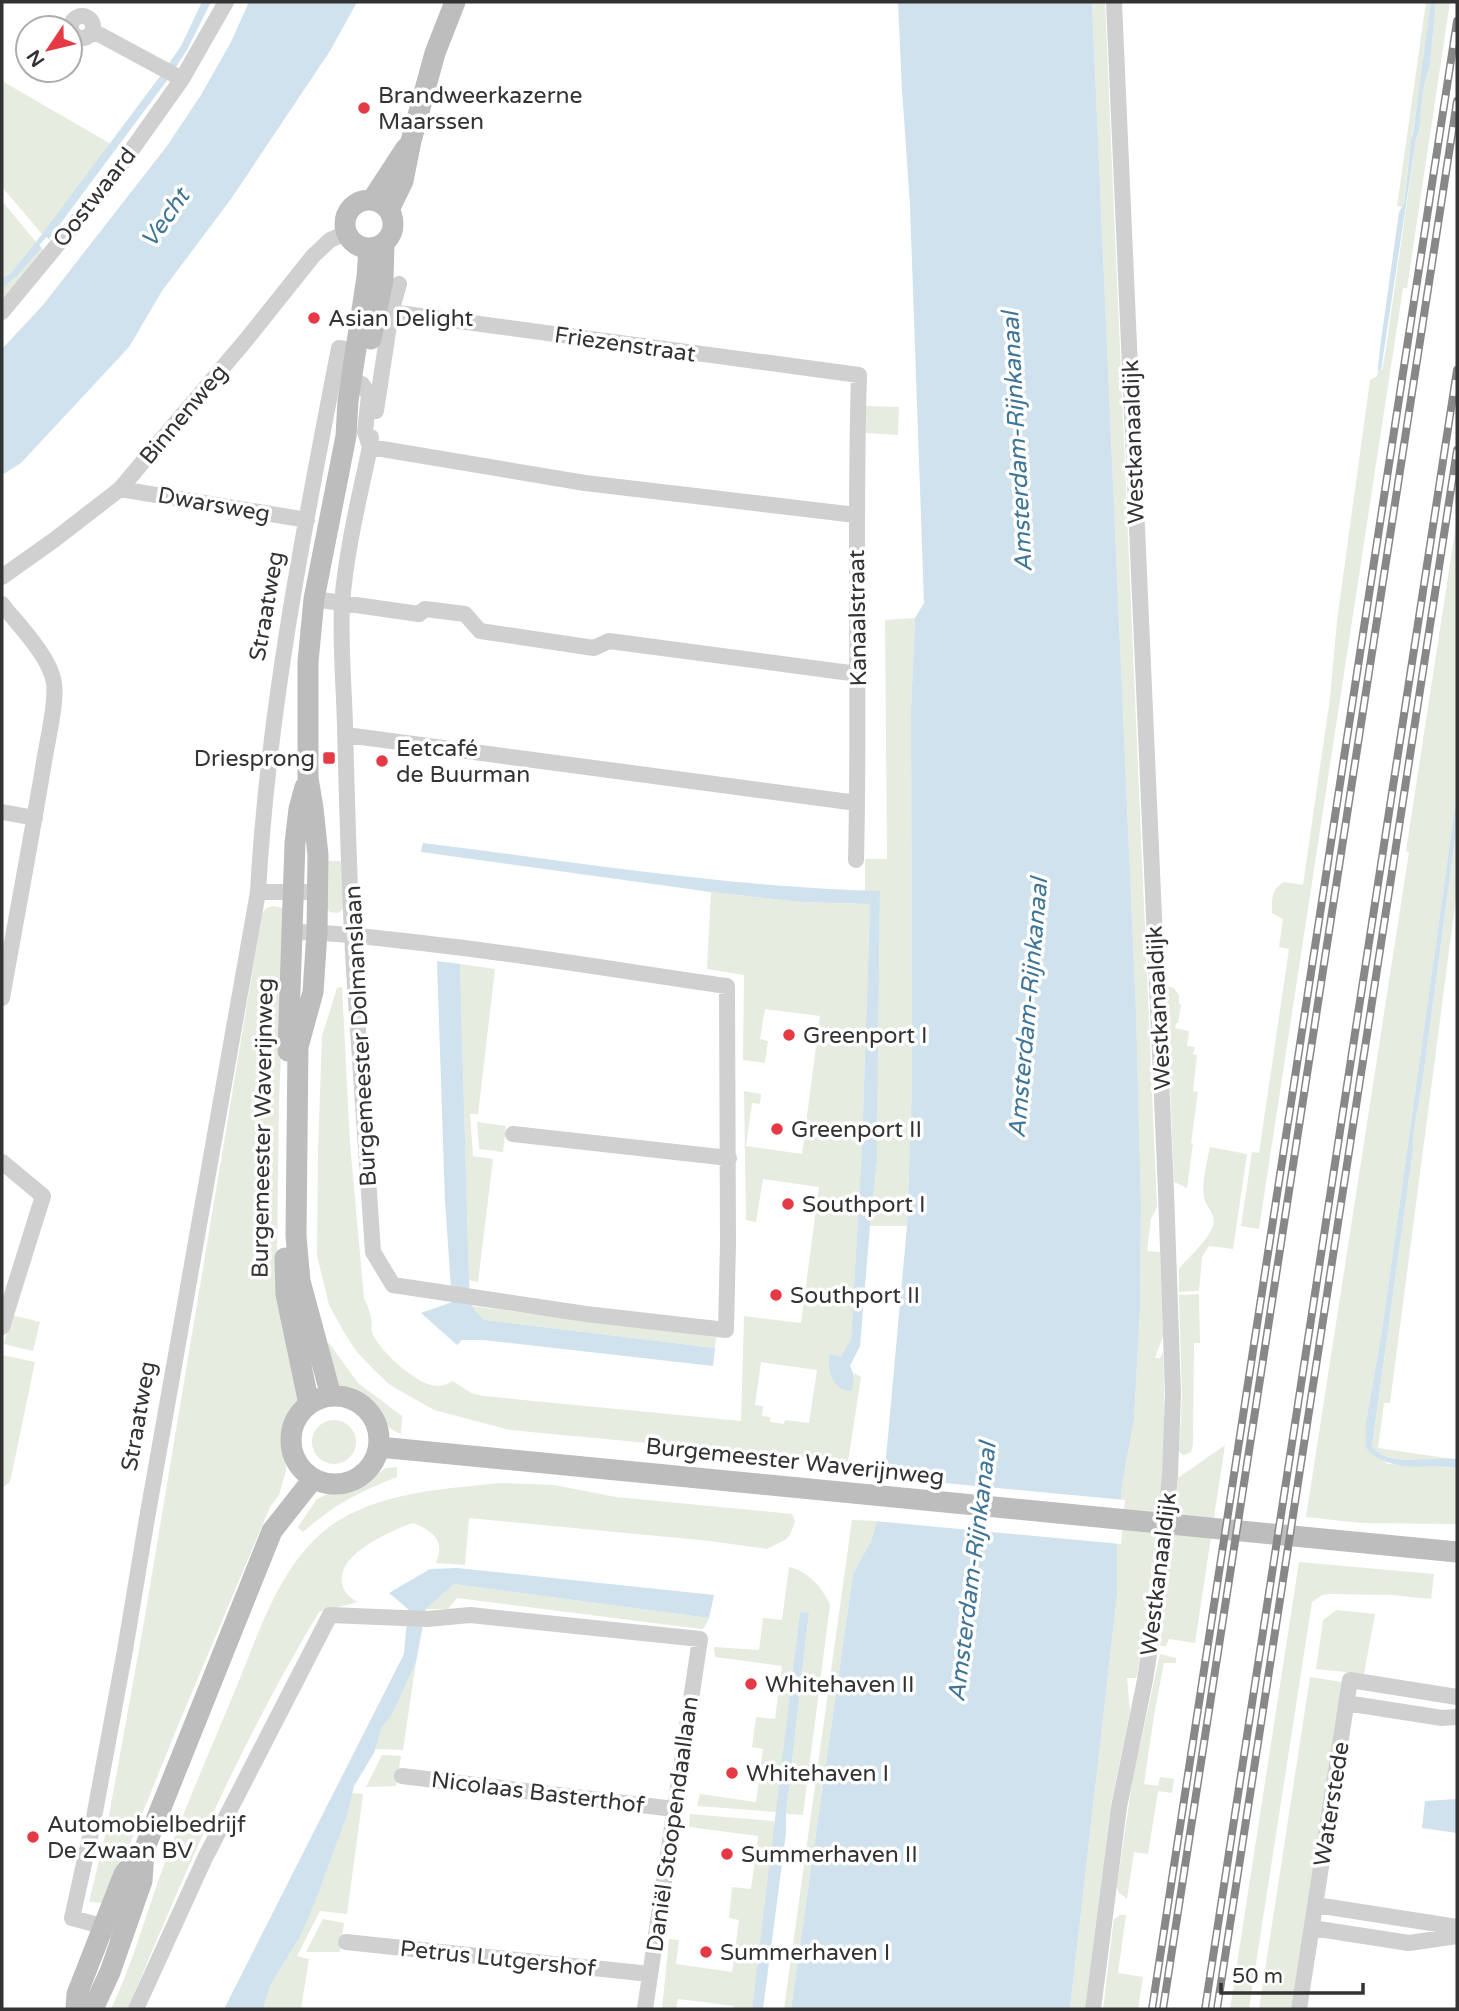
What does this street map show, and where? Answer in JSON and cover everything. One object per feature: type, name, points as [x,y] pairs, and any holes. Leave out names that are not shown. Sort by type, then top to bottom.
[{"type":"main road","points":[[381,205],[403,181],[435,53],[455,2]]},
{"type":"main road","points":[[361,201],[381,205],[392,215],[394,226],[391,236],[377,246],[359,247],[346,233],[345,220],[350,208],[361,201]]},
{"type":"main road","name":"Straatweg","points":[[317,892],[317,844],[307,778],[308,662],[314,599],[346,436],[348,401],[367,277],[377,246]]},
{"type":"main road","name":"Straatweg","points":[[346,436],[359,405],[383,280],[377,246]]},
{"type":"main road","name":"Straatweg","points":[[293,892],[299,809],[307,778]]},
{"type":"main road","name":"Burgemeester Waverijnweg","points":[[293,892],[284,1185],[286,1294],[309,1404]]},
{"type":"main road","name":"Burgemeester Waverijnweg","points":[[317,892],[313,992],[298,1047],[296,1236],[300,1281],[331,1396]]},
{"type":"main road","points":[[331,1396],[345,1397],[369,1410],[380,1435],[374,1462],[366,1473],[354,1481],[340,1485],[313,1479],[301,1469],[293,1456],[290,1440],[299,1413],[316,1400],[331,1396]]},
{"type":"main road","name":"Burgemeester Waverijnweg","points":[[379,1447],[1457,1552]]},
{"type":"main road","points":[[76,2009],[77,1994],[102,1927],[124,1874],[144,1850],[272,1531],[313,1479]]},
{"type":"main road","points":[[93,2009],[123,1937],[142,1881],[144,1850]]},
{"type":"street","name":"Oostwaard","points":[[2,312],[106,186],[226,2]]},
{"type":"street","name":"Westkanaaldijk","points":[[1093,2009],[1114,1834],[1145,1680],[1158,1590],[1170,1475],[1173,1394],[1114,2]]},
{"type":"street","points":[[93,32],[178,77]]},
{"type":"street","name":"Binnenweg","points":[[2,577],[120,488],[246,340],[313,256],[330,240],[346,233]]},
{"type":"street","points":[[399,284],[391,312],[370,447],[585,484],[856,515]]},
{"type":"street","name":"Friezenstraat","points":[[391,312],[859,376]]},
{"type":"street","name":"Straatweg","points":[[123,1937],[102,1927],[72,1919],[125,1650],[258,892],[277,695],[307,520],[339,348],[356,351]]},
{"type":"street","name":"Kanaalstraat","points":[[856,860],[856,515],[859,376]]},
{"type":"street","name":"Straatweg","points":[[362,384],[369,395],[365,432],[370,447]]},
{"type":"street","name":"Burgemeester Dolmanslaan","points":[[370,447],[349,549],[342,605],[346,808],[352,935],[373,1252],[393,1285],[476,1299],[726,1331],[729,1158]]},
{"type":"street","name":"Dwarsweg","points":[[120,488],[307,520]]},
{"type":"street","name":"Straatweg","points":[[314,599],[419,614],[425,609],[465,614],[480,631],[594,648],[610,641],[858,674]]},
{"type":"street","points":[[2,604],[39,651],[49,667],[54,684],[35,818],[2,998]]},
{"type":"street","points":[[346,735],[857,803]]},
{"type":"street","points":[[2,812],[35,818]]},
{"type":"street","points":[[258,892],[317,892]]},
{"type":"street","points":[[291,932],[352,935],[504,953],[727,986],[729,1158],[513,1134]]},
{"type":"street","points":[[2,1163],[43,1196],[2,1327]]},
{"type":"street","name":"Daniël Stoopendaallaan","points":[[136,2009],[192,1883],[330,1615],[427,1619],[470,1615],[700,1639],[645,2009]]},
{"type":"street","name":"Waterstede","points":[[1299,2009],[1350,1680],[1457,1696]]},
{"type":"street","points":[[1346,1703],[1442,1718],[1457,1717]]},
{"type":"street","name":"Nicolaas Basterthof","points":[[402,1776],[674,1809]]},
{"type":"street","points":[[1316,1905],[1457,1927]]},
{"type":"street","points":[[1312,1928],[1409,1943],[1457,1936]]},
{"type":"street","name":"Petrus Lutgershof","points":[[346,1942],[650,1973]]},
{"type":"shaded area","points":[[1092,2],[1105,2],[1157,1207],[1151,1219],[1147,1251],[1160,1252],[1163,1336],[1155,1358],[1160,1358],[1163,1352],[1164,1433],[1150,1596],[1137,1676],[1127,1678],[1130,1712],[1111,1804],[1085,2009],[1070,2009],[1117,1596],[1117,1548],[1122,1485],[1134,1420],[1140,1310],[1141,1203],[1136,1010]]},
{"type":"shaded area","points":[[1426,2],[1431,2],[1428,27],[1404,205],[1401,207],[1397,206]]},
{"type":"shaded area","points":[[1436,2],[1450,2],[1407,288],[1403,288],[1259,1229],[1241,1226],[1252,1152],[1259,1153],[1289,949],[1279,947],[1283,919],[1272,913],[1272,899],[1274,891],[1284,882],[1303,885],[1330,698],[1337,621],[1370,380],[1377,376],[1378,369],[1382,370],[1386,348],[1423,90],[1430,63]]},
{"type":"shaded area","points":[[2,81],[111,144],[42,234],[2,187]]},
{"type":"shaded area","points":[[2,201],[36,242],[10,274],[2,278]]},
{"type":"shaded area","points":[[42,248],[44,251],[2,299],[2,289]]},
{"type":"shaded area","points":[[865,406],[899,407],[898,435],[866,433]]},
{"type":"shaded area","points":[[1457,518],[1457,792],[1382,1330],[1366,1422],[1366,1448],[1388,1464],[1457,1468],[1457,1524],[1361,1523],[1306,1517],[1409,852],[1406,851]]},
{"type":"shaded area","points":[[915,618],[911,710],[912,1084],[907,1226],[870,1226],[877,1162],[880,892],[865,891],[865,859],[887,859],[885,620]]},
{"type":"shaded area","points":[[1457,824],[1457,890],[1390,1403],[1384,1403],[1378,1448],[1452,1459],[1409,1460],[1387,1457],[1372,1448]]},
{"type":"shaded area","points":[[328,861],[342,861],[343,909],[338,913],[329,912],[326,903]]},
{"type":"shaded area","points":[[711,892],[801,902],[870,904],[862,1145],[851,1339],[841,1358],[854,1383],[854,1373],[861,1377],[848,1462],[510,1430],[434,1410],[390,1385],[357,1352],[345,1334],[329,1305],[317,1255],[322,1036],[337,988],[342,987],[350,1143],[364,1298],[371,1317],[373,1335],[384,1350],[401,1367],[429,1385],[445,1385],[453,1381],[471,1393],[483,1396],[741,1421],[744,1316],[801,1323],[819,1187],[763,1179],[756,1222],[746,1220],[744,1091],[761,1094],[760,1104],[752,1103],[746,1146],[802,1154],[820,1016],[765,1009],[760,1039],[768,1041],[765,1063],[743,1060],[744,975],[707,969]],"holes":[[[761,1362],[817,1370],[809,1423],[785,1420],[784,1424],[770,1422],[770,1417],[762,1416],[763,1406],[755,1405]]]},
{"type":"shaded area","points":[[266,908],[283,908],[287,916],[279,1101],[277,1263],[301,1398],[283,1430],[286,1471],[279,1495],[270,1507],[106,1903],[89,1902],[106,1832],[144,1622],[262,914]]},
{"type":"shaded area","points":[[460,964],[495,969],[478,1114],[470,1114],[473,1156],[493,1159],[478,1282],[469,1280]]},
{"type":"shaded area","points":[[1166,986],[1174,988],[1181,1004],[1175,1028],[1189,1031],[1187,1046],[1195,1047],[1193,1054],[1197,1055],[1193,1091],[1198,1092],[1187,1188],[1174,1182]]},
{"type":"shaded area","points":[[477,1122],[506,1126],[503,1152],[479,1149]]},
{"type":"shaded area","points":[[1210,1147],[1247,1154],[1233,1249],[1209,1246],[1202,1257],[1199,1291],[1179,1292],[1179,1269],[1203,1242],[1214,1222],[1203,1188]]},
{"type":"shaded area","points":[[1199,1294],[1200,1343],[1194,1343],[1193,1445],[1191,1452],[1184,1455],[1179,1450],[1182,1397],[1179,1295]]},
{"type":"shaded area","points":[[471,1306],[716,1337],[715,1348],[485,1320],[476,1314]]},
{"type":"shaded area","points":[[12,1315],[40,1322],[33,1351],[4,1344]]},
{"type":"shaded area","points":[[329,1343],[358,1383],[402,1416],[401,1434],[388,1427],[364,1402],[336,1384],[322,1347]]},
{"type":"shaded area","points":[[2,1355],[35,1362],[10,1482],[2,1488]]},
{"type":"shaded area","points":[[334,1420],[349,1427],[356,1442],[349,1457],[334,1464],[319,1457],[312,1442],[319,1427]]},
{"type":"shaded area","points":[[1225,1445],[1195,1643],[1169,1639],[1166,1646],[1162,1646],[1178,1478]]},
{"type":"shaded area","points":[[397,1467],[397,1477],[347,1500],[303,1532],[298,1527],[316,1500],[329,1493],[355,1489],[386,1468]]},
{"type":"shaded area","points":[[500,1483],[554,1485],[616,1497],[792,1514],[795,1521],[785,1540],[767,1549],[469,1518],[465,1565],[436,1563],[439,1555],[438,1542],[426,1529],[413,1523],[368,1545],[348,1562],[343,1572],[344,1589],[358,1602],[319,1612],[240,1757],[171,1907],[128,2009],[111,2009],[127,1972],[182,1818],[263,1621],[288,1574],[303,1553],[320,1534],[341,1519],[378,1502],[418,1493]]},
{"type":"shaded area","points":[[852,1520],[877,1521],[871,1541],[853,1574],[791,2009],[784,2009]]},
{"type":"shaded area","points":[[1299,1562],[1434,1574],[1431,1599],[1330,1594],[1322,1595],[1312,1602],[1249,2009],[1230,2009]]},
{"type":"shaded area","points":[[789,1567],[814,1581],[830,1605],[803,1815],[786,1814],[809,1614],[800,1612],[777,1812],[697,1806],[700,1794],[756,1802],[763,1749],[752,1747],[756,1717],[775,1719],[782,1666],[715,1657],[714,1647],[759,1650],[763,1618],[782,1620]]},
{"type":"shaded area","points":[[454,1584],[709,1618],[701,1629],[457,1598],[448,1609],[426,1609]]},
{"type":"shaded area","points":[[1336,1610],[1375,1614],[1364,1674],[1316,1669],[1323,1620]]},
{"type":"shaded area","points":[[1160,1654],[1176,1658],[1176,1663],[1164,1663],[1144,1784],[1158,1786],[1160,1777],[1174,1779],[1172,1793],[1158,1791],[1148,1854],[1134,1852],[1127,1899],[1118,1892],[1117,1885],[1133,1777]]},
{"type":"shaded area","points":[[416,1662],[403,1750],[375,1749],[382,1727],[392,1715]]},
{"type":"shaded area","points":[[1310,1677],[1342,1682],[1291,2009],[1259,2009]]},
{"type":"shaded area","points":[[382,1755],[401,1756],[396,1786],[366,1787]]},
{"type":"shaded area","points":[[352,1793],[363,1794],[347,1914],[320,1911],[297,1956],[309,1959],[301,2009],[263,2009],[270,1986],[301,1935],[314,1905],[347,1816]]},
{"type":"shaded area","points":[[690,1814],[774,1821],[752,2009],[734,2009],[734,2006],[678,1999],[676,2009],[662,2009],[669,1939],[679,1940],[676,1964],[732,1972],[739,1920],[729,1918],[732,1887],[751,1889],[758,1836],[689,1827]]},
{"type":"shaded area","points":[[1126,1915],[1118,1973],[1143,1977],[1138,2009],[1103,2009],[1114,1919]]},
{"type":"shaded area","points":[[323,1919],[344,1923],[340,1952],[306,1952]]},
{"type":"water","points":[[202,2],[211,2],[187,50],[49,239],[42,234],[181,46]]},
{"type":"water","name":"Vecht","points":[[249,2],[357,2],[330,51],[231,199],[162,291],[129,347],[21,463],[2,475],[2,349],[43,305],[167,146],[201,95],[231,42]]},
{"type":"water","name":"Amsterdam-Rijnkanaal","points":[[898,2],[1092,2],[1136,1010],[1141,1203],[1140,1310],[1134,1420],[1122,1485],[1117,1548],[1117,1596],[1070,2009],[791,2009],[853,1574],[871,1541],[885,1469],[907,1226],[912,1084],[911,710],[915,618],[924,603],[910,205]]},
{"type":"water","points":[[1431,2],[1436,2],[1430,64],[1423,90],[1419,131],[1381,370],[1378,369],[1380,348],[1399,212],[1404,204]]},
{"type":"water","points":[[36,242],[42,248],[2,289],[2,278],[10,274]]},
{"type":"water","points":[[1457,792],[1457,824],[1372,1447],[1389,1457],[1400,1459],[1457,1459],[1457,1468],[1385,1462],[1366,1448],[1366,1422],[1382,1330]]},
{"type":"water","points":[[423,843],[708,879],[880,891],[877,1162],[860,1346],[850,1366],[854,1378],[851,1391],[835,1383],[829,1360],[830,1354],[841,1357],[851,1339],[862,1145],[870,904],[801,902],[711,892],[421,852]]},
{"type":"water","points":[[437,961],[460,964],[470,1293],[475,1311],[485,1320],[715,1348],[713,1366],[483,1340],[462,1340],[457,1345],[421,1313],[452,1302],[445,1201]]},
{"type":"water","points":[[457,1568],[714,1595],[709,1618],[454,1584],[426,1609],[416,1662],[392,1715],[382,1727],[374,1753],[354,1786],[347,1816],[314,1905],[301,1935],[270,1986],[263,2009],[224,2009],[404,1654],[408,1609],[389,1593],[430,1569]]},
{"type":"water","points":[[800,1612],[809,1613],[786,1833],[763,2009],[752,2009]]},
{"type":"water","points":[[1457,1799],[1457,1833],[1422,1828],[1425,1801]]},
{"type":"pier","points":[[881,1477],[1125,1500],[1121,1544],[874,1521]]},
{"type":"waterway","points":[[34,248],[48,231]]},
{"type":"railway","points":[[1152,2009],[1457,21]]},
{"type":"railway","points":[[1163,2009],[1457,101]]},
{"type":"railway","points":[[1205,2009],[1457,370]]},
{"type":"railway","points":[[1217,2009],[1457,450]]},
{"type":"place","name":"Brandweerkazerne Maarssen","points":[[364,108]]},
{"type":"place","name":"Asian Delight","points":[[314,318]]},
{"type":"place","name":"Driesprong","points":[[329,758]]},
{"type":"place","name":"Eetcafé de Buurman","points":[[382,761]]},
{"type":"place","name":"Greenport I","points":[[789,1035]]},
{"type":"place","name":"Greenport II","points":[[777,1129]]},
{"type":"place","name":"Southport I","points":[[788,1204]]},
{"type":"place","name":"Southport II","points":[[776,1295]]},
{"type":"place","name":"Whitehaven II","points":[[751,1684]]},
{"type":"place","name":"Whitehaven I","points":[[732,1773]]},
{"type":"place","name":"Automobielbedrijf De Zwaan BV","points":[[33,1837]]},
{"type":"place","name":"Summerhaven II","points":[[727,1854]]},
{"type":"place","name":"Summerhaven I","points":[[706,1952]]}]
